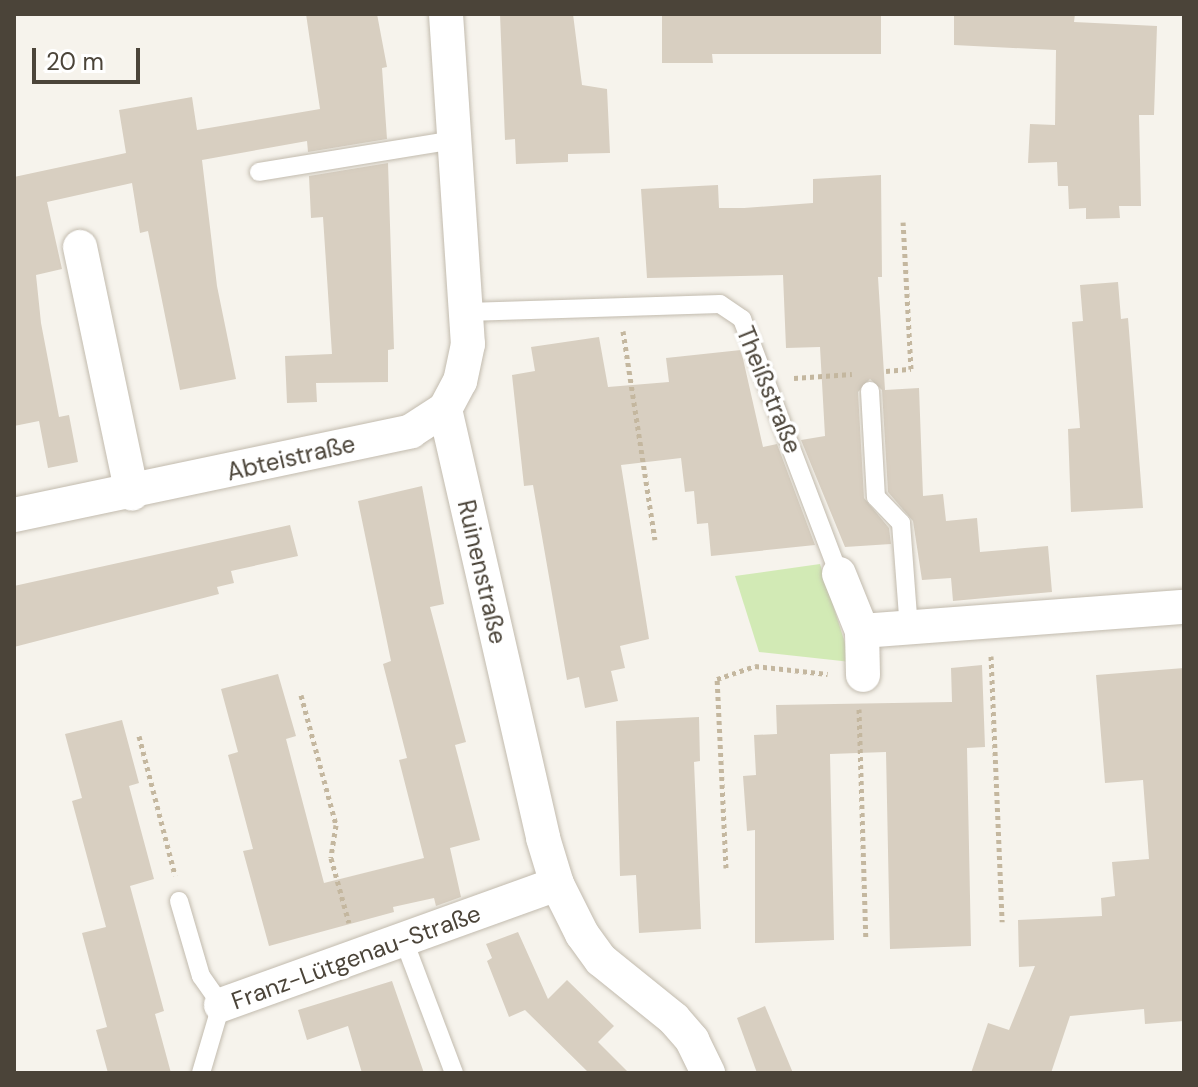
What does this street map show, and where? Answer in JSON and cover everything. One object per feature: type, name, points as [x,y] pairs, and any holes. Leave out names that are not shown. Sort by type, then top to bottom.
[{"type":"street","points":[[445,409],[460,381],[467,312],[446,14]]},
{"type":"street","points":[[80,247],[132,494]]},
{"type":"street","name":"Abteistraße","points":[[14,515],[132,494],[411,431],[445,409]]},
{"type":"street","name":"Ruinenstraße","points":[[445,409],[557,884],[601,960],[674,1019],[692,1040],[708,1073]]},
{"type":"street","name":"Theißstraße","points":[[839,574],[862,631],[849,675]]},
{"type":"street","points":[[862,631],[1184,607]]},
{"type":"street","name":"Franz-Lütgenau-Straße","points":[[221,1005],[557,884]]},
{"type":"lane","points":[[259,172],[455,140]]},
{"type":"lane","name":"Theißstraße","points":[[467,312],[720,304],[742,319],[769,379],[839,574]]},
{"type":"lane","points":[[870,382],[876,497],[901,523],[909,629]]},
{"type":"lane","points":[[179,901],[201,976],[221,1005]]},
{"type":"lane","points":[[403,938],[454,1073]]},
{"type":"lane","name":"Franz-Lütgenau-Straße","points":[[201,1073],[221,1005]]},
{"type":"path","points":[[870,382],[911,369],[903,222]]},
{"type":"path","points":[[619,306],[655,540]]},
{"type":"path","points":[[769,379],[856,374]]},
{"type":"path","points":[[989,623],[1002,922]]},
{"type":"path","points":[[726,868],[717,679],[755,666],[849,675],[859,700],[866,939]]},
{"type":"path","points":[[301,695],[336,825],[331,858],[357,955]]},
{"type":"path","points":[[139,736],[173,861],[179,901]]},
{"type":"green space","points":[[820,564],[851,662],[759,652],[735,576]]},
{"type":"building","points":[[306,14],[377,14],[387,67],[382,68],[387,139],[308,152],[307,141],[202,160],[217,286],[236,379],[180,390],[148,231],[140,233],[132,183],[47,202],[62,269],[36,275],[41,323],[59,417],[69,415],[78,462],[48,468],[39,421],[14,426],[14,177],[126,153],[119,110],[192,97],[197,130],[320,109]]},
{"type":"building","points":[[500,14],[573,14],[582,85],[607,89],[610,153],[568,154],[568,162],[516,164],[515,139],[505,140]]},
{"type":"building","points":[[662,14],[881,14],[881,54],[712,54],[713,63],[662,63]]},
{"type":"building","points":[[954,14],[1075,14],[1074,22],[1157,26],[1154,115],[1139,115],[1141,206],[1119,206],[1120,218],[1086,219],[1086,208],[1069,209],[1068,186],[1058,186],[1057,162],[1028,163],[1030,124],[1055,125],[1056,50],[954,45]]},
{"type":"building","points":[[388,163],[394,349],[388,350],[388,382],[316,383],[317,402],[287,403],[285,356],[332,354],[323,217],[311,218],[309,176]]},
{"type":"building","points":[[881,175],[882,277],[878,277],[885,390],[919,388],[923,496],[943,494],[946,521],[977,518],[980,552],[1048,546],[1052,592],[953,601],[951,578],[922,580],[913,521],[888,492],[882,390],[870,379],[858,392],[864,498],[889,528],[891,544],[845,547],[801,440],[825,436],[820,347],[786,348],[783,275],[647,278],[641,189],[718,185],[719,208],[744,208],[813,203],[813,179]]},
{"type":"building","points":[[1118,282],[1121,319],[1128,318],[1143,508],[1071,512],[1068,429],[1080,428],[1072,322],[1083,321],[1080,285]]},
{"type":"building","points":[[599,337],[608,387],[669,382],[666,358],[741,350],[763,447],[777,444],[815,545],[711,556],[708,523],[697,524],[694,491],[685,492],[681,458],[621,465],[649,639],[620,646],[625,668],[611,671],[618,701],[585,708],[579,677],[567,680],[533,485],[524,486],[512,375],[535,371],[531,347]]},
{"type":"building","points":[[422,486],[444,604],[430,607],[466,742],[455,745],[480,840],[450,848],[461,897],[436,906],[434,898],[393,907],[394,912],[269,946],[243,851],[253,849],[228,755],[238,752],[221,689],[278,674],[296,736],[286,739],[324,883],[424,858],[399,760],[407,758],[383,664],[391,661],[358,501]]},
{"type":"building","points":[[290,525],[298,556],[231,571],[234,583],[217,587],[219,594],[14,647],[14,586]]},
{"type":"building","points":[[982,665],[985,747],[967,748],[971,946],[890,949],[886,752],[830,754],[834,940],[755,943],[755,830],[747,831],[743,776],[756,775],[754,735],[777,734],[776,705],[952,702],[951,668]]},
{"type":"building","points":[[1184,668],[1184,1021],[1145,1024],[1144,1009],[1070,1016],[1051,1073],[971,1073],[988,1023],[1009,1030],[1035,966],[1019,967],[1018,920],[1102,916],[1101,898],[1115,896],[1112,862],[1149,859],[1143,780],[1105,783],[1096,675]]},
{"type":"building","points":[[699,717],[700,761],[694,762],[701,929],[639,933],[636,875],[620,876],[616,721]]},
{"type":"building","points":[[122,720],[139,783],[129,786],[154,879],[130,886],[164,1011],[155,1014],[171,1073],[108,1073],[96,1030],[107,1027],[82,933],[106,927],[72,801],[82,798],[65,734]]},
{"type":"building","points":[[518,932],[548,999],[567,980],[614,1026],[598,1042],[629,1073],[589,1073],[525,1010],[509,1017],[487,961],[492,958],[486,944]]},
{"type":"building","points":[[392,981],[424,1073],[362,1073],[348,1026],[307,1040],[298,1010]]},
{"type":"building","points":[[765,1006],[793,1073],[757,1073],[737,1018]]}]
